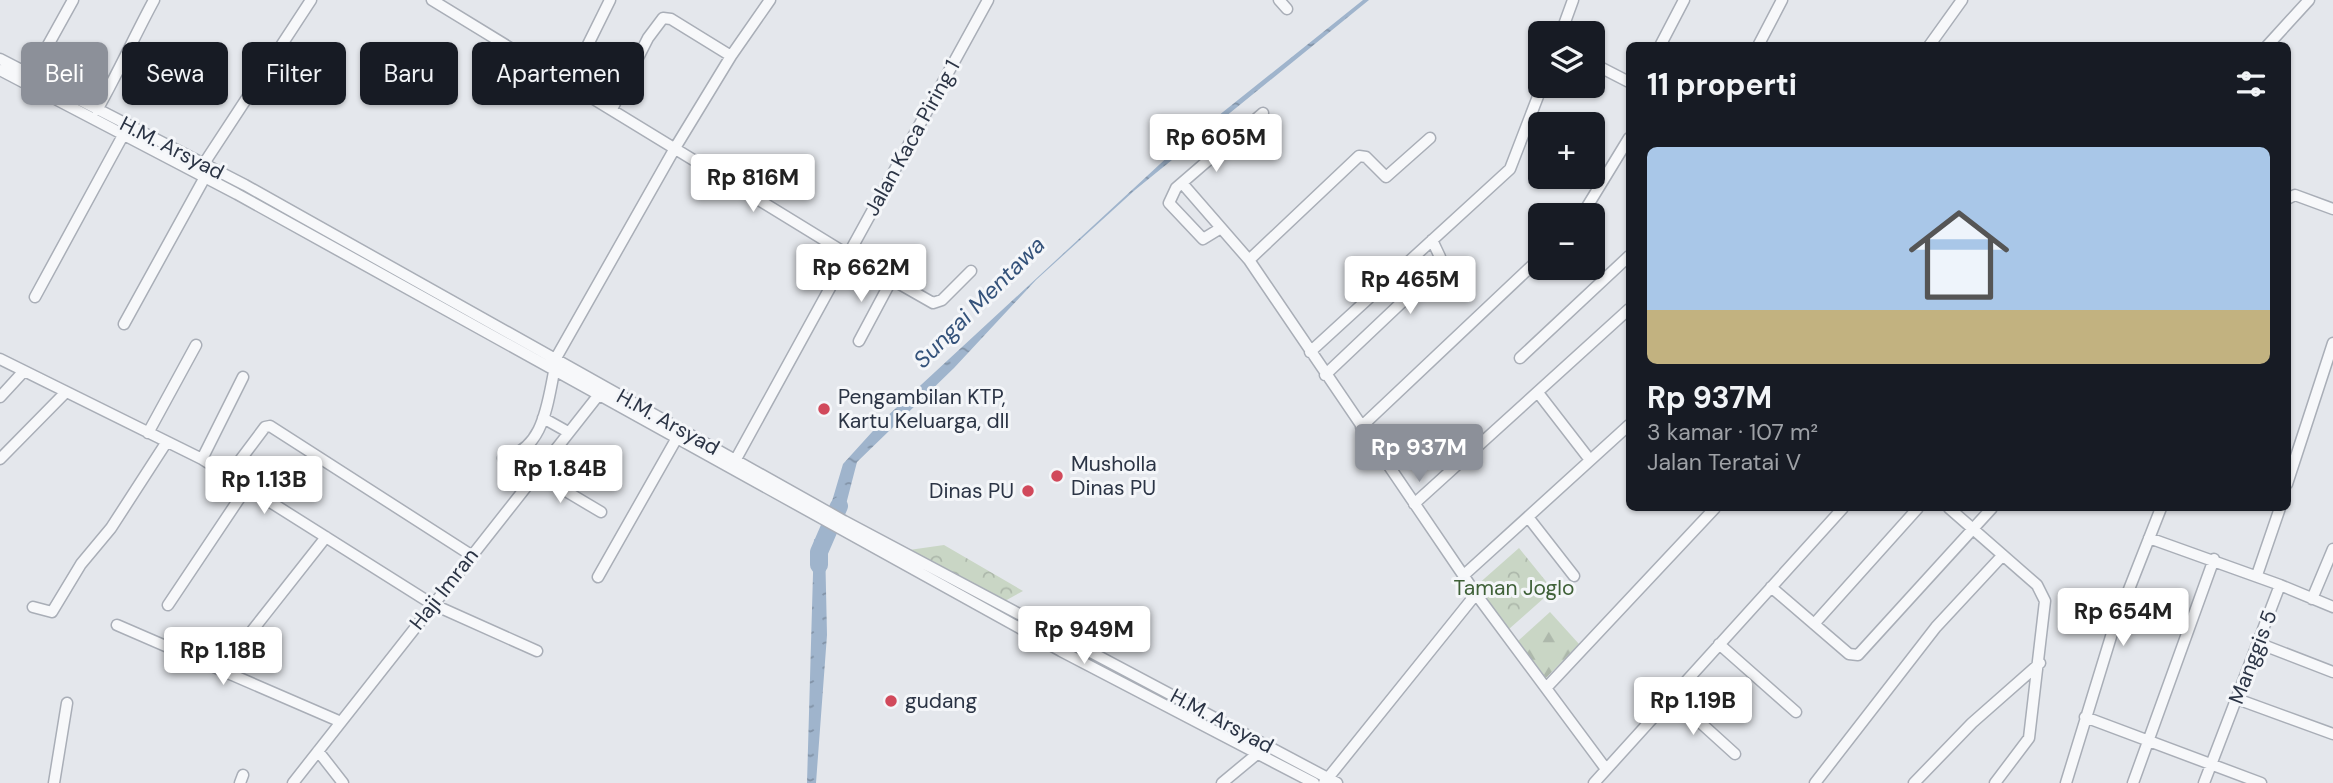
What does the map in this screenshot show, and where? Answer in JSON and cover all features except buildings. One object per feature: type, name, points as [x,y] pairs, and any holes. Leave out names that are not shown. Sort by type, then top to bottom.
[{"type":"street","points":[[50,42],[73,0]]},
{"type":"street","points":[[203,165],[311,0]]},
{"type":"street","points":[[432,0],[501,42]]},
{"type":"street","points":[[589,42],[610,0]]},
{"type":"street","points":[[556,358],[675,148],[731,56],[770,0]]},
{"type":"street","name":"Jalan Kaca Piring 1","points":[[736,460],[988,0]]},
{"type":"street","points":[[1279,0],[1287,9]]},
{"type":"street","points":[[1565,21],[1573,0]]},
{"type":"street","points":[[1760,42],[1782,0]]},
{"type":"street","points":[[1932,42],[1962,0]]},
{"type":"street","points":[[2271,42],[2309,0]]},
{"type":"street","points":[[97,110],[129,53],[132,40],[152,1]]},
{"type":"street","points":[[1662,42],[1680,2]]},
{"type":"street","points":[[612,109],[648,38],[663,18],[671,19],[731,56]]},
{"type":"street","name":"H.M. Arsyad","points":[[0,59],[21,69]]},
{"type":"street","name":"H.M. Arsyad","points":[[0,70],[245,185],[467,315],[597,397],[678,436],[824,515]]},
{"type":"street","points":[[1605,70],[1626,80]]},
{"type":"street","points":[[1310,352],[1513,165],[1538,98]]},
{"type":"street","name":"H.M. Arsyad","points":[[88,105],[205,177],[467,315],[556,358],[736,460],[842,526],[1314,783]]},
{"type":"street","points":[[605,105],[891,281],[938,303],[971,271]]},
{"type":"street","points":[[1221,228],[1203,239],[1169,203],[1171,195],[1263,113]]},
{"type":"street","points":[[35,297],[126,129]]},
{"type":"street","points":[[1249,260],[1359,156],[1366,157],[1386,177],[1430,138]]},
{"type":"street","points":[[1589,203],[1626,143]]},
{"type":"street","points":[[124,324],[205,177]]},
{"type":"street","points":[[1182,183],[1249,260],[1476,594],[1606,769]]},
{"type":"street","points":[[2291,197],[2295,195],[2333,209]]},
{"type":"street","points":[[1325,374],[1437,269],[1440,257],[1432,240]]},
{"type":"street","points":[[1520,358],[1626,259]]},
{"type":"street","points":[[1361,427],[1528,269]]},
{"type":"street","points":[[859,341],[891,281]]},
{"type":"street","points":[[1414,504],[1539,394],[1626,312]]},
{"type":"street","points":[[2291,472],[2333,344]]},
{"type":"street","points":[[148,433],[196,345]]},
{"type":"street","points":[[0,359],[202,459],[432,604],[537,651]]},
{"type":"street","points":[[0,397],[24,371]]},
{"type":"street","points":[[503,458],[518,455],[531,444],[543,418],[554,372]]},
{"type":"street","points":[[202,459],[243,377]]},
{"type":"street","points":[[0,459],[66,392]]},
{"type":"street","points":[[1539,394],[1590,460]]},
{"type":"street","name":"Haji Imran","points":[[293,783],[597,397]]},
{"type":"street","points":[[543,418],[568,432]]},
{"type":"street","points":[[229,475],[265,427],[270,426],[471,555]]},
{"type":"street","points":[[1464,575],[1626,428]]},
{"type":"street","points":[[598,577],[678,436]]},
{"type":"street","points":[[33,607],[52,612],[77,569],[111,528],[166,443]]},
{"type":"street","points":[[541,467],[569,493],[601,512]]},
{"type":"street","points":[[168,605],[247,486]]},
{"type":"street","points":[[1547,687],[1712,511]]},
{"type":"street","points":[[1594,783],[1840,511]]},
{"type":"street","points":[[1814,624],[1915,511]]},
{"type":"street","points":[[1952,511],[2043,593],[2046,612],[2029,738],[1995,783]]},
{"type":"street","points":[[1772,587],[1849,654],[1858,655],[1989,511]]},
{"type":"street","points":[[2066,783],[2113,631],[2160,511]]},
{"type":"street","points":[[2257,575],[2279,511]]},
{"type":"street","points":[[1528,517],[1574,576]]},
{"type":"street","name":"H.M. Arsyad","points":[[842,526],[1326,780],[1338,783]]},
{"type":"street","points":[[244,641],[326,537]]},
{"type":"street","points":[[2149,538],[2214,559],[2280,585]]},
{"type":"street","points":[[2312,599],[2333,549]]},
{"type":"street","points":[[1815,783],[1949,612],[2002,556]]},
{"type":"street","points":[[2133,783],[2146,740],[2214,559]]},
{"type":"street","name":"Manggis 5","points":[[2204,783],[2280,585],[2333,607]]},
{"type":"street","points":[[1326,780],[1476,594]]},
{"type":"street","points":[[117,625],[341,722]]},
{"type":"street","points":[[2258,643],[2333,672]]},
{"type":"street","points":[[1719,644],[1796,712]]},
{"type":"street","points":[[1914,783],[1972,723],[2040,663]]},
{"type":"street","points":[[1671,696],[1735,754]]},
{"type":"street","points":[[2237,699],[2333,734]]},
{"type":"street","points":[[54,783],[67,703]]},
{"type":"street","points":[[2085,717],[2262,783]]},
{"type":"street","points":[[318,751],[342,783]]},
{"type":"street","points":[[1222,783],[1257,754]]},
{"type":"green space","points":[[944,545],[1023,591],[1003,602],[909,550]]},
{"type":"green space","name":"Taman Joglo","points":[[1519,548],[1553,590],[1509,629],[1476,586]]},
{"type":"green space","points":[[1550,612],[1579,644],[1546,678],[1518,641]]},
{"type":"water","name":"Sungai Mentawa","points":[[1363,0],[1369,0],[1135,190],[1036,280],[954,368],[857,462],[843,516],[830,508],[843,464],[882,421],[1173,152]]},
{"type":"water","points":[[814,539],[825,545],[827,635],[816,783],[807,783]]},
{"type":"waterway","name":"Sungai Mentawa","points":[[819,565],[819,552],[839,506]]},
{"type":"place","name":"Pengambilan KTP, Kartu Keluarga, dll","points":[[824,409]]},
{"type":"place","name":"Musholla Dinas PU","points":[[1057,476]]},
{"type":"place","name":"Dinas PU","points":[[1028,491]]},
{"type":"place","name":"gudang","points":[[891,701]]}]
